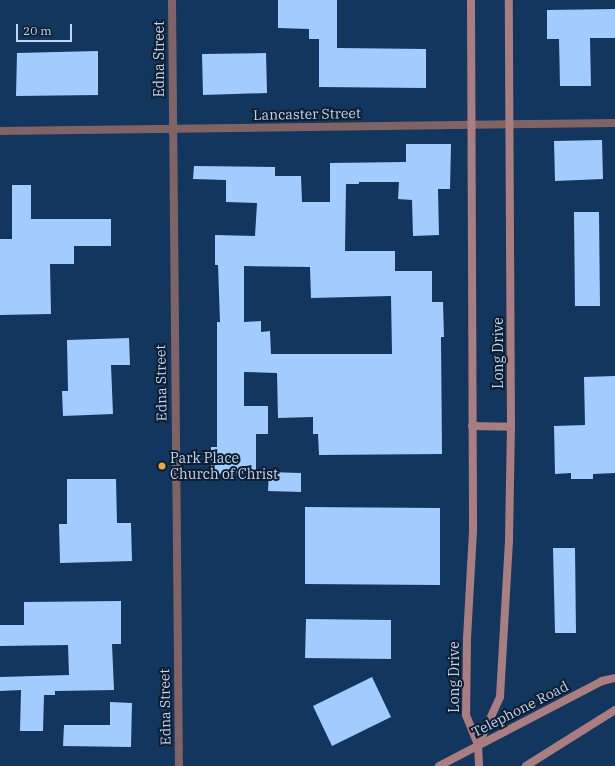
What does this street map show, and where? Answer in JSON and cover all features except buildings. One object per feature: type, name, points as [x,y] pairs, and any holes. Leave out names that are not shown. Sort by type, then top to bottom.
[{"type":"main road","name":"Long Drive","points":[[471,0],[473,531],[467,638],[466,716],[478,745]]},
{"type":"main road","name":"Long Drive","points":[[478,745],[500,697],[509,539],[511,427],[509,0]]},
{"type":"main road","points":[[472,426],[511,427]]},
{"type":"main road","name":"Telephone Road","points":[[439,766],[602,682],[615,678]]},
{"type":"main road","points":[[526,766],[615,710]]},
{"type":"main road","points":[[478,745],[479,766]]},
{"type":"street","name":"Edna Street","points":[[172,0],[179,766]]},
{"type":"street","name":"Lancaster Street","points":[[0,131],[172,130],[615,123]]},
{"type":"place","name":"Park Place Church of Christ","points":[[162,466]]}]
